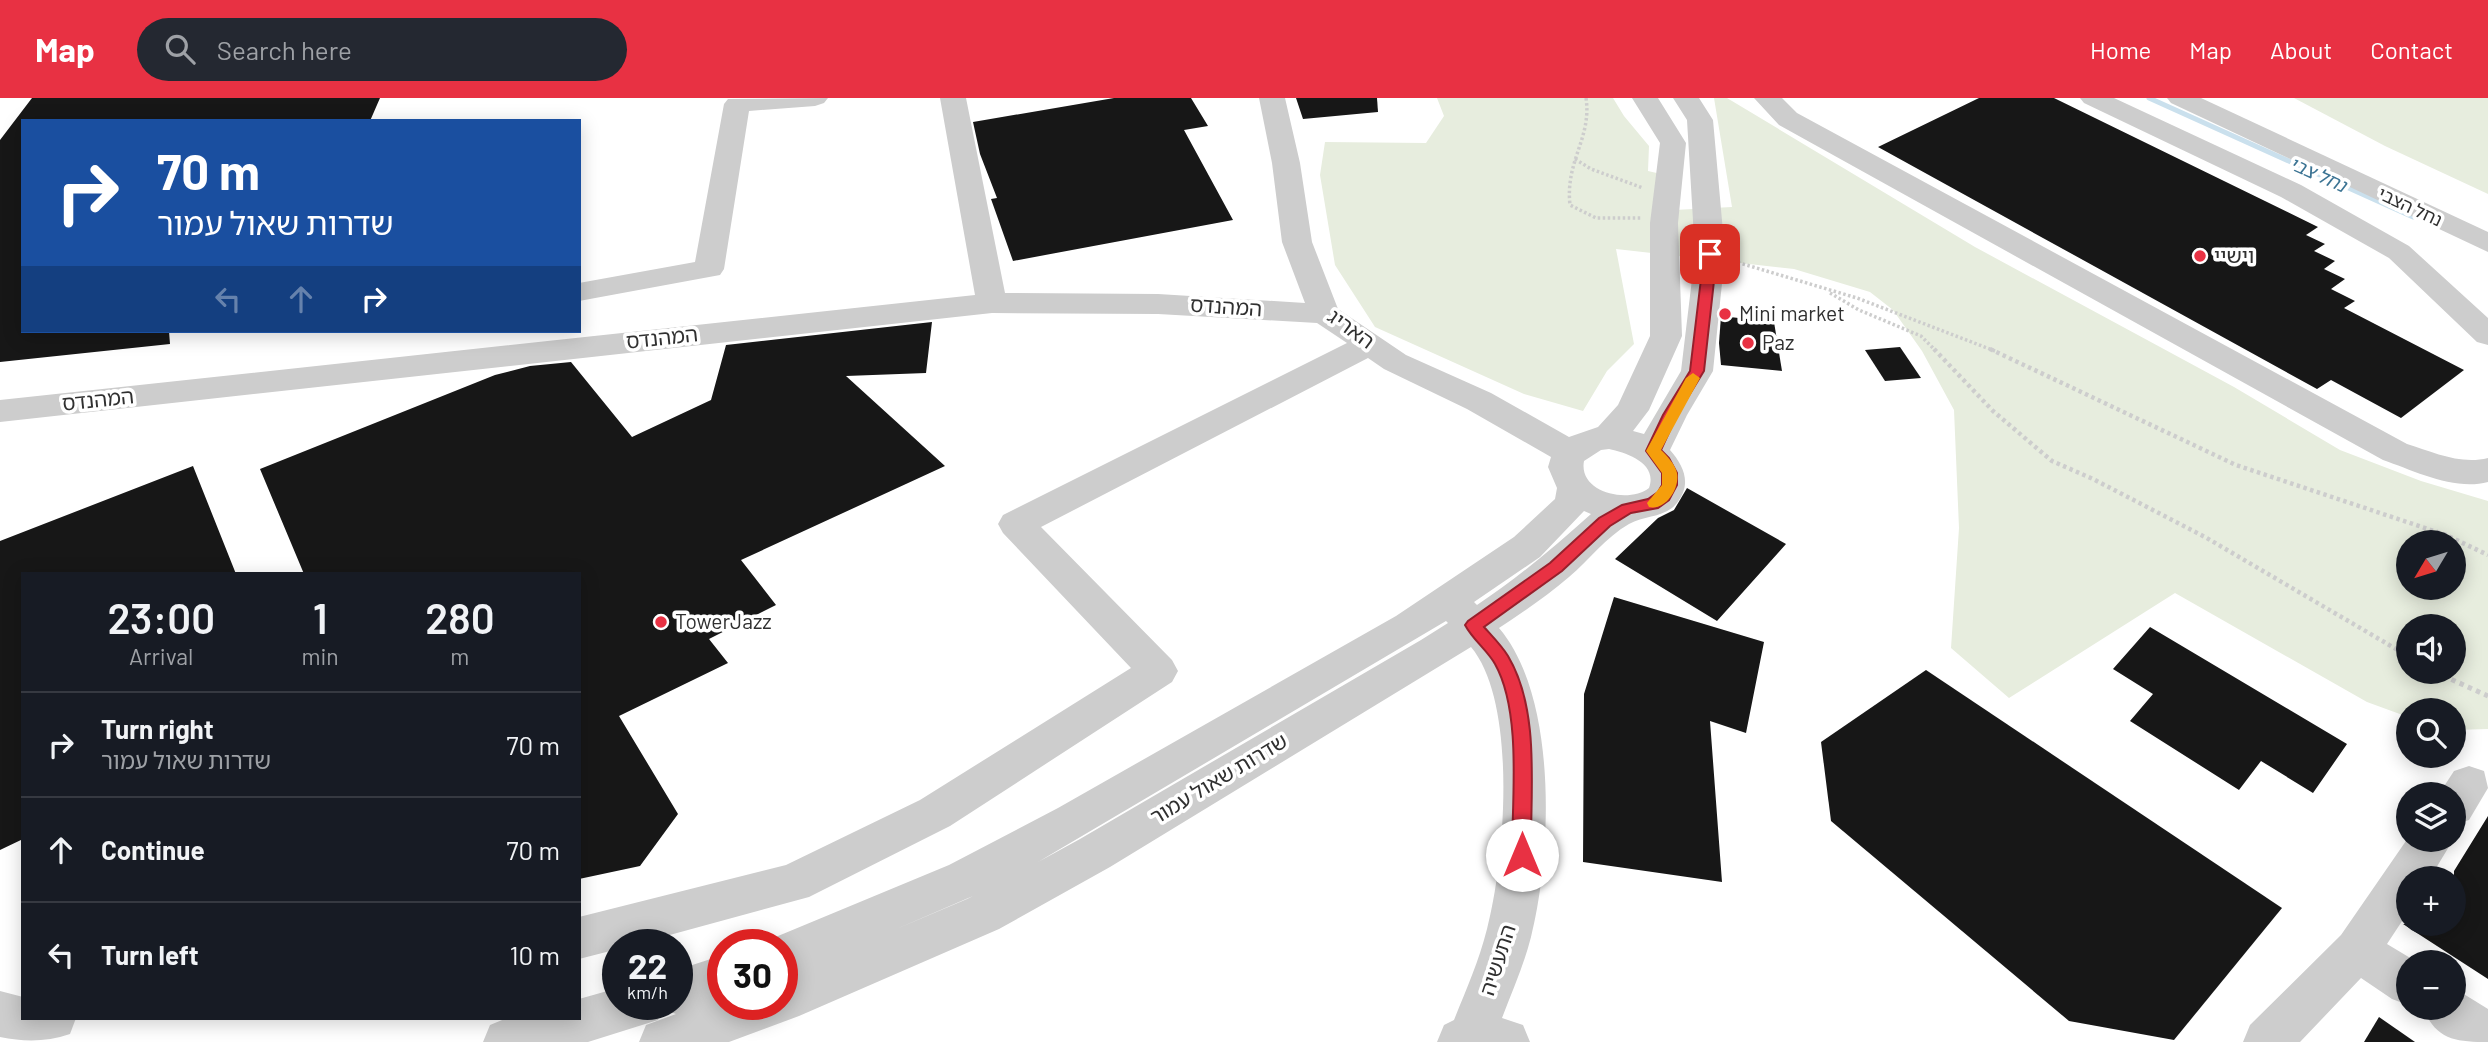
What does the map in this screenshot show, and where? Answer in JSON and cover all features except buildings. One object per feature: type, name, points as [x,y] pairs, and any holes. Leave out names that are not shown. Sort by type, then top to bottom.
[{"type":"street","points":[[581,292],[709,269],[737,104],[815,98]]},
{"type":"street","name":"האריג","points":[[1272,98],[1286,163],[1297,242],[1325,314],[1395,362],[1479,401],[1572,470]]},
{"type":"street","points":[[1609,436],[1632,410],[1666,336],[1664,223],[1673,143],[1645,98]]},
{"type":"street","points":[[1653,451],[1670,415],[1697,371],[1710,254],[1700,120],[1686,98]]},
{"type":"street","points":[[1767,98],[1787,119],[2395,452],[2445,468],[2482,473],[2488,470]]},
{"type":"street","name":"נחל הצבי","points":[[2180,98],[2488,243]]},
{"type":"street","name":"נחל הצבי","points":[[2209,98],[2488,231]]},
{"type":"street","name":"המהנדס","points":[[0,411],[992,303],[1102,300],[1325,314]]},
{"type":"street","points":[[581,937],[793,883],[935,813],[1157,671],[1016,524],[1371,344]]},
{"type":"street","points":[[1609,436],[1640,443],[1653,451],[1664,461],[1669,473],[1669,485],[1663,496],[1652,504],[1628,509],[1602,504],[1572,470],[1579,444],[1593,438],[1609,436]]},
{"type":"street","name":"שדרות שאול עמור","points":[[798,993],[983,914],[1130,832],[1435,651],[1462,613],[1571,504],[1572,470]]},
{"type":"street","name":"שדרות שאול עמור","points":[[798,949],[965,879],[1085,814],[1409,627],[1462,613],[1556,567],[1604,522],[1628,509]]},
{"type":"street","name":"התעשיה","points":[[1462,613],[1502,660],[1513,686],[1521,724],[1522,855],[1511,928],[1480,1040]]},
{"type":"street","points":[[2267,1042],[2357,950],[2423,852]]},
{"type":"street","points":[[2357,950],[2396,975]]},
{"type":"street","points":[[0,1014],[21,1020]]},
{"type":"street","points":[[507,1042],[602,1015]]},
{"type":"street","points":[[663,1042],[726,1020]]},
{"type":"street","points":[[2464,1020],[2488,1036]]},
{"type":"lane","points":[[953,98],[992,303]]},
{"type":"lane","points":[[2093,98],[2303,198],[2399,252],[2443,296],[2488,335]]},
{"type":"lane","points":[[2443,296],[2488,299]]},
{"type":"path","points":[[1575,159],[1591,169],[1637,184],[1656,198],[1664,223],[1638,218],[1597,219],[1582,215],[1570,205],[1568,180],[1575,159],[1587,125],[1589,108],[1586,98]]},
{"type":"path","points":[[1710,254],[1857,298],[1997,352],[2235,465],[2445,535],[2488,555]]},
{"type":"path","points":[[1822,288],[1859,310],[1921,336],[1993,411],[2052,461],[2093,479],[2205,537],[2396,649]]},
{"type":"path","points":[[2462,684],[2488,696]]},
{"type":"green space","points":[[1437,98],[1613,98],[1649,146],[1648,171],[1661,174],[1674,210],[1732,207],[1714,98],[1727,98],[1975,247],[2234,387],[2340,450],[2421,481],[2488,501],[2488,729],[2466,730],[2466,698],[2396,698],[2396,713],[2367,702],[2175,593],[2009,698],[1951,648],[1959,528],[1954,410],[1922,351],[1893,310],[1870,292],[1794,269],[1616,249],[1634,344],[1607,371],[1583,411],[1524,394],[1375,327],[1335,265],[1320,175],[1325,142],[1426,143],[1444,116]]},
{"type":"green space","points":[[2294,98],[2488,98],[2488,194],[2385,146]]},
{"type":"waterway","name":"נחל צבי","points":[[2149,98],[2413,217]]},
{"type":"slow traffic","points":[[1654,503],[1663,496],[1669,485],[1669,473],[1664,461],[1653,451],[1670,415],[1693,378]]},
{"type":"place","name":"וישיי","points":[[2200,256]]},
{"type":"place","name":"Mini market","points":[[1725,314]]},
{"type":"place","name":"Paz","points":[[1748,343]]},
{"type":"place","name":"TowerJazz","points":[[661,622]]},
{"type":"route","points":[[1522,855],[1521,724],[1513,686],[1502,660],[1474,625],[1516,598],[1556,567],[1604,522],[1628,509],[1652,504],[1663,496],[1669,485],[1669,473],[1664,461],[1653,451],[1670,415],[1697,371],[1710,254]]}]
